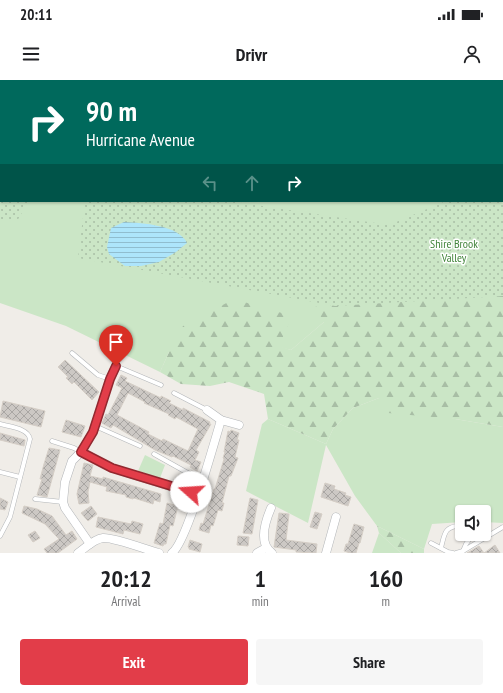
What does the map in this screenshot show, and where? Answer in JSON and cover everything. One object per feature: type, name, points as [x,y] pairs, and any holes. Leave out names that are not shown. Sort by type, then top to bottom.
[{"type":"street","points":[[90,544],[65,508],[63,502],[65,482],[72,461],[81,452],[93,432],[110,379],[116,366]]},
{"type":"street","points":[[207,410],[221,420],[239,425]]},
{"type":"street","points":[[172,553],[182,538],[198,495],[221,420]]},
{"type":"street","points":[[81,452],[112,468],[198,495]]},
{"type":"street","points":[[257,553],[269,551],[264,532],[271,508]]},
{"type":"street","points":[[326,553],[336,517]]},
{"type":"street","points":[[78,553],[90,544],[102,538],[159,553]]},
{"type":"lane","points":[[72,353],[98,375],[110,379]]},
{"type":"lane","points":[[116,366],[161,385]]},
{"type":"lane","points":[[174,393],[207,410]]},
{"type":"lane","points":[[0,424],[24,431],[30,439],[10,517],[0,536]]},
{"type":"lane","points":[[95,426],[140,446]]},
{"type":"lane","points":[[52,441],[74,448],[81,452]]},
{"type":"lane","points":[[154,454],[203,480]]},
{"type":"lane","points":[[0,472],[20,477]]},
{"type":"lane","points":[[35,499],[63,502]]},
{"type":"lane","points":[[441,548],[445,532],[452,526],[455,526]]},
{"type":"lane","points":[[456,553],[463,551],[503,527]]},
{"type":"lane","points":[[463,551],[468,541]]},
{"type":"lane","points":[[431,543],[453,553]]},
{"type":"green space","points":[[0,202],[503,202],[332,282],[324,322],[291,350],[279,347],[169,352],[160,372],[66,326],[0,303]]},
{"type":"green space","points":[[0,202],[28,202],[17,221],[0,219]]},
{"type":"green space","name":"Shire Brook Valley","points":[[85,202],[236,202],[389,225],[444,202],[503,202],[503,296],[335,306],[78,258]]},
{"type":"green space","points":[[503,203],[503,427],[455,419],[388,413],[379,398],[353,408],[333,429],[326,444],[268,419],[264,394],[229,382],[210,386],[181,384],[160,372],[183,326],[234,299],[292,316],[279,346],[291,350],[324,322],[315,308],[331,283],[341,247]]},
{"type":"green space","points":[[379,398],[455,419],[503,427],[503,523],[491,522],[491,505],[455,505],[455,522],[432,524],[424,549],[377,526],[355,496],[326,445],[308,523],[246,491],[262,424],[268,419],[326,444],[333,429],[353,408]]},
{"type":"green space","points":[[145,455],[165,465],[160,478],[138,471]]},
{"type":"green space","points":[[377,526],[424,549],[424,553],[401,553],[379,533]]},
{"type":"green space","points":[[379,533],[401,553],[372,553]]},
{"type":"water","points":[[124,222],[150,224],[168,229],[176,232],[187,243],[176,252],[159,262],[141,266],[125,266],[109,254],[107,247],[111,228]]},
{"type":"building","points":[[65,360],[99,392],[92,400],[74,382],[72,384],[66,378],[68,377],[58,367]]},
{"type":"building","points":[[121,375],[127,378],[125,381],[161,398],[161,396],[171,401],[169,403],[183,410],[183,408],[210,422],[209,424],[211,424],[196,450],[199,452],[195,460],[201,462],[197,471],[190,467],[191,465],[173,456],[172,457],[155,450],[113,425],[111,428],[102,423],[106,414],[108,415],[122,388],[116,385]],"holes":[[[128,393],[145,402],[144,403],[169,414],[168,415],[175,419],[176,417],[198,429],[188,451],[163,439],[162,441],[148,434],[149,432],[117,415]]]},
{"type":"building","points":[[3,401],[45,411],[41,427],[0,417]]},
{"type":"building","points":[[66,420],[85,426],[81,437],[62,432]]},
{"type":"building","points":[[231,430],[239,433],[235,457],[238,458],[231,476],[229,476],[222,503],[224,503],[222,511],[218,510],[209,533],[199,530],[201,523],[203,524],[215,489],[224,459],[228,431],[230,432]]},
{"type":"building","points":[[0,433],[25,440],[24,446],[0,440]]},
{"type":"building","points":[[49,448],[60,450],[47,497],[37,495]]},
{"type":"building","points":[[84,463],[93,465],[90,476],[103,479],[103,477],[161,494],[160,502],[154,500],[153,504],[126,497],[126,495],[106,491],[107,487],[90,482],[88,492],[89,503],[79,504],[77,494]]},
{"type":"building","points":[[325,483],[335,486],[334,489],[346,493],[345,495],[351,497],[348,506],[321,497]]},
{"type":"building","points":[[175,495],[184,498],[182,505],[173,503]]},
{"type":"building","points":[[0,498],[8,502],[5,510],[0,509]]},
{"type":"building","points":[[250,498],[258,500],[252,534],[243,533]]},
{"type":"building","points":[[167,503],[178,506],[173,526],[170,525],[166,544],[163,546],[154,543],[160,523],[163,524]]},
{"type":"building","points":[[24,506],[37,509],[52,516],[66,535],[72,531],[77,539],[58,553],[47,553],[44,549],[59,539],[45,524],[22,513]]},
{"type":"building","points":[[91,506],[97,514],[88,521],[81,513]]},
{"type":"building","points":[[315,512],[322,514],[317,529],[310,527]]},
{"type":"building","points":[[279,513],[289,514],[286,540],[317,544],[316,553],[296,552],[296,550],[274,547]]},
{"type":"building","points":[[98,517],[131,524],[132,521],[143,524],[140,534],[124,530],[123,534],[96,527]]},
{"type":"building","points":[[354,524],[364,527],[356,553],[350,553],[344,551],[346,544],[348,544]]},
{"type":"building","points":[[35,531],[40,538],[33,542],[28,535]]},
{"type":"building","points":[[238,536],[249,537],[248,546],[237,545]]},
{"type":"building","points":[[190,540],[202,544],[200,552],[189,549],[188,547]]},
{"type":"building","points":[[495,545],[500,553],[484,553]]},
{"type":"building","points":[[479,546],[484,553],[467,553]]},
{"type":"route","points":[[116,366],[110,379],[93,432],[81,452],[112,468],[191,492]]}]
